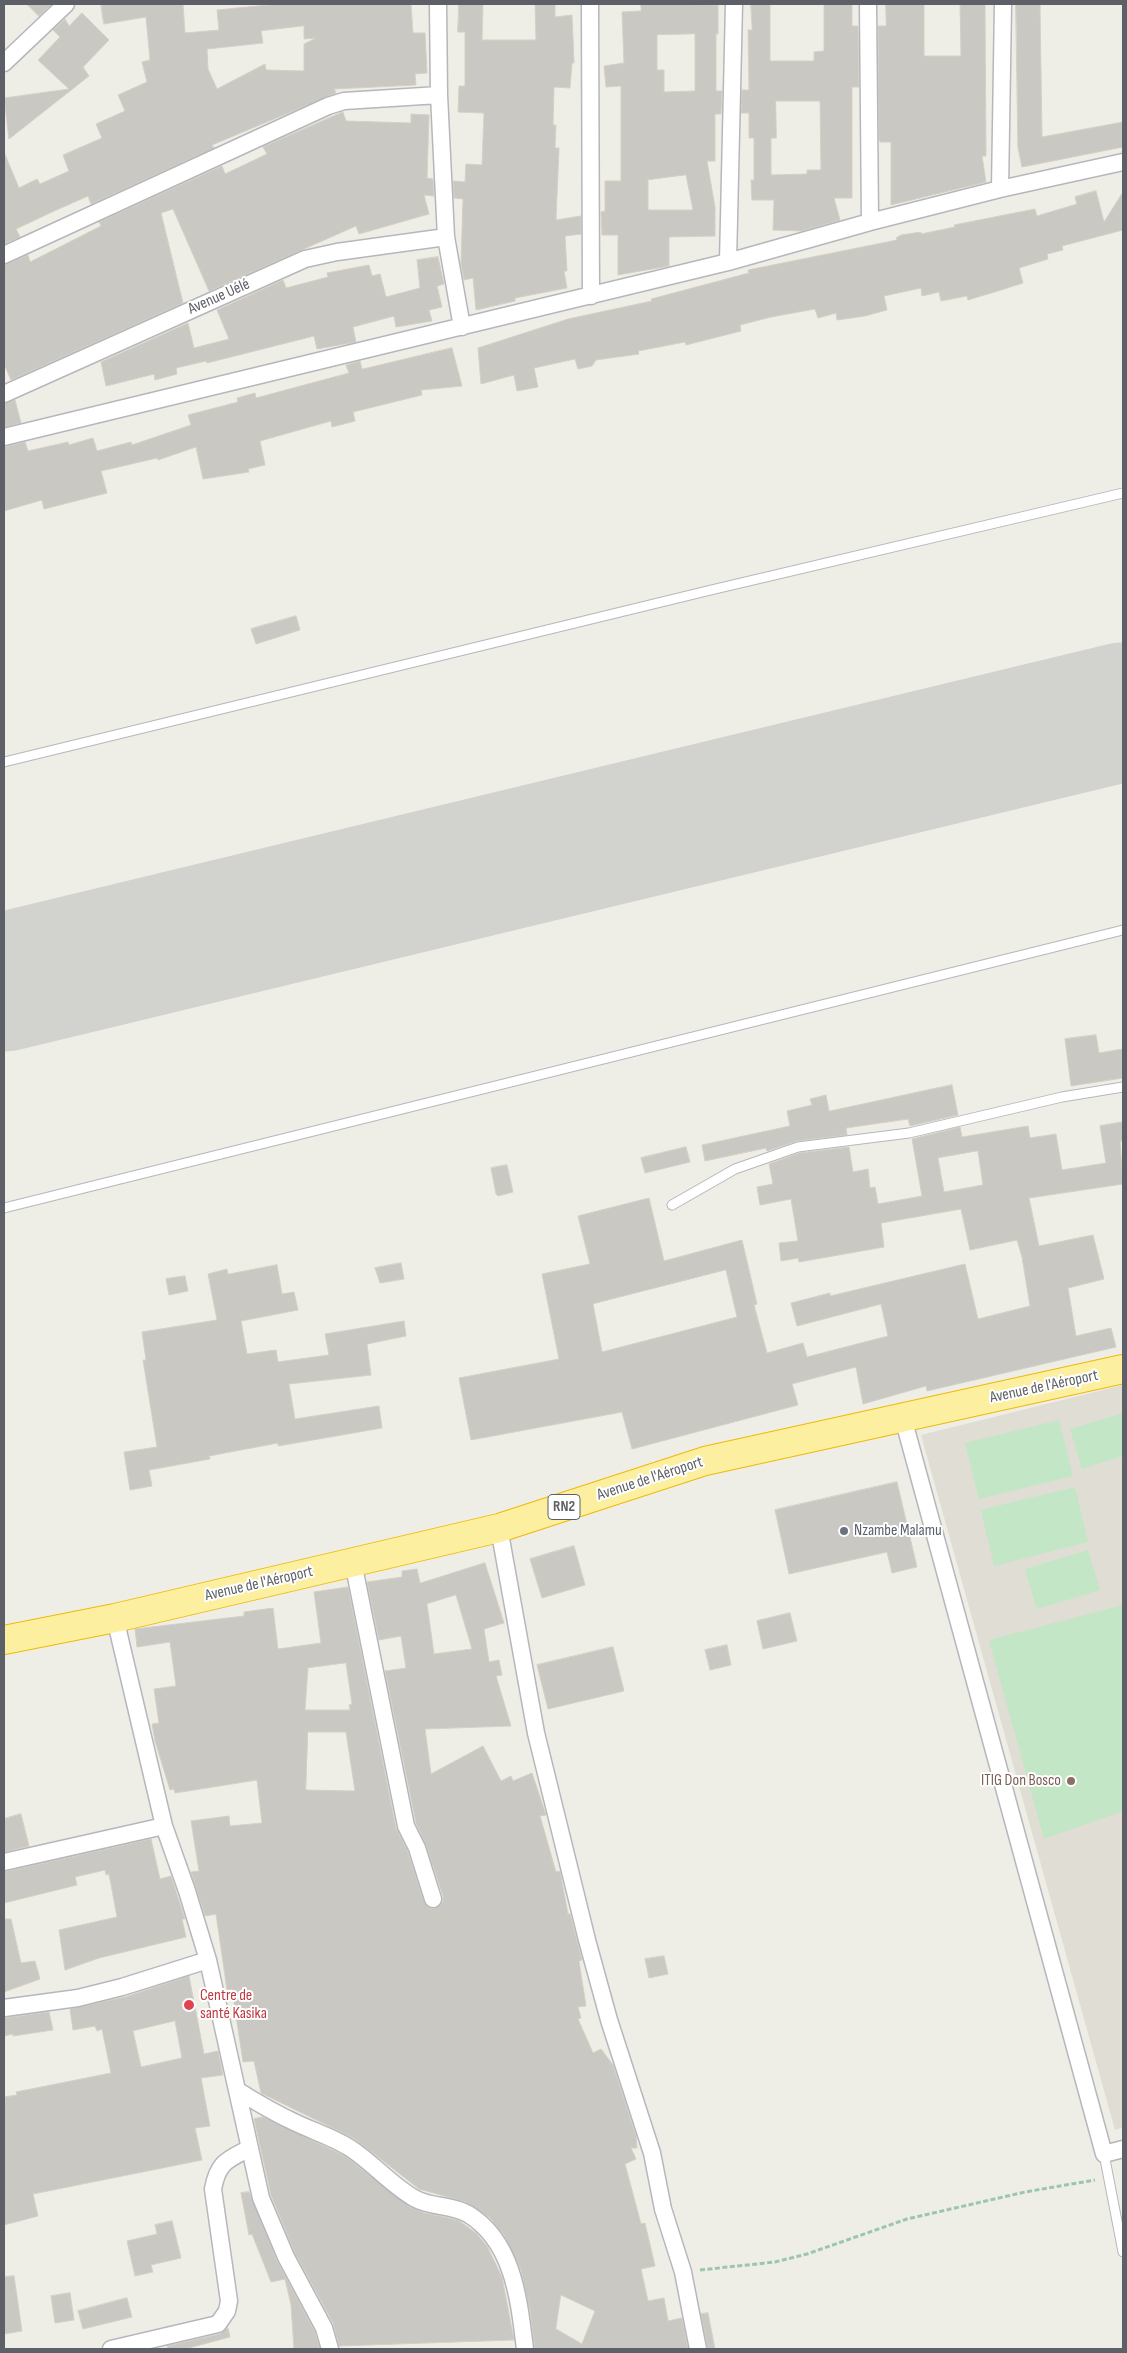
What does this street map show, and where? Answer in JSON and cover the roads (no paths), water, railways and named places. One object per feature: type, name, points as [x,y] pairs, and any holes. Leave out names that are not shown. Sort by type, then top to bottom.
[{"type":"highway","name":"Avenue de l'Aéroport","points":[[4,1640],[115,1618],[499,1528],[705,1461],[1123,1369]]},
{"type":"street","points":[[4,63],[66,4]]},
{"type":"street","points":[[438,4],[439,95],[446,237],[462,327]]},
{"type":"street","points":[[590,4],[591,296]]},
{"type":"street","points":[[728,262],[734,4]]},
{"type":"street","points":[[868,4],[870,222]]},
{"type":"street","points":[[1000,189],[1003,4]]},
{"type":"street","points":[[4,255],[328,106],[344,101],[439,95]]},
{"type":"street","points":[[4,437],[591,296],[728,262],[870,222],[1000,189],[1123,162]]},
{"type":"street","name":"Avenue Uélé","points":[[4,394],[305,259],[336,252],[446,237]]},
{"type":"street","points":[[903,1418],[1104,2154],[1123,2149]]},
{"type":"street","points":[[499,1528],[536,1733],[587,1940],[609,2020],[652,2153],[663,2209],[683,2272],[698,2349]]},
{"type":"street","points":[[353,1562],[406,1826],[416,1848],[433,1899]]},
{"type":"street","points":[[115,1618],[164,1826],[187,1891],[208,1960],[261,2198],[286,2257],[324,2328],[330,2349]]},
{"type":"street","points":[[4,1862],[164,1826]]},
{"type":"street","points":[[4,2008],[78,1998],[114,1990],[208,1960]]},
{"type":"street","points":[[238,2091],[288,2120],[350,2148],[413,2198],[428,2205],[453,2208],[468,2214],[482,2225],[497,2242],[506,2260],[518,2300],[525,2349]]},
{"type":"street","points":[[111,2349],[218,2324],[227,2311],[228,2294],[213,2189],[216,2173],[223,2162],[250,2148]]},
{"type":"lane","points":[[4,762],[1123,492]]},
{"type":"lane","points":[[4,1208],[1123,930]]},
{"type":"lane","points":[[672,1205],[735,1170],[798,1147],[909,1133],[1062,1098],[1123,1087]]},
{"type":"lane","points":[[1104,2154],[1123,2252]]},
{"type":"place","name":"Nzambe Malamu","points":[[844,1531]]},
{"type":"place","name":"ITIG Don Bosco","points":[[1071,1781]]},
{"type":"place","name":"Centre de santé Kasika","points":[[189,2005]]}]
